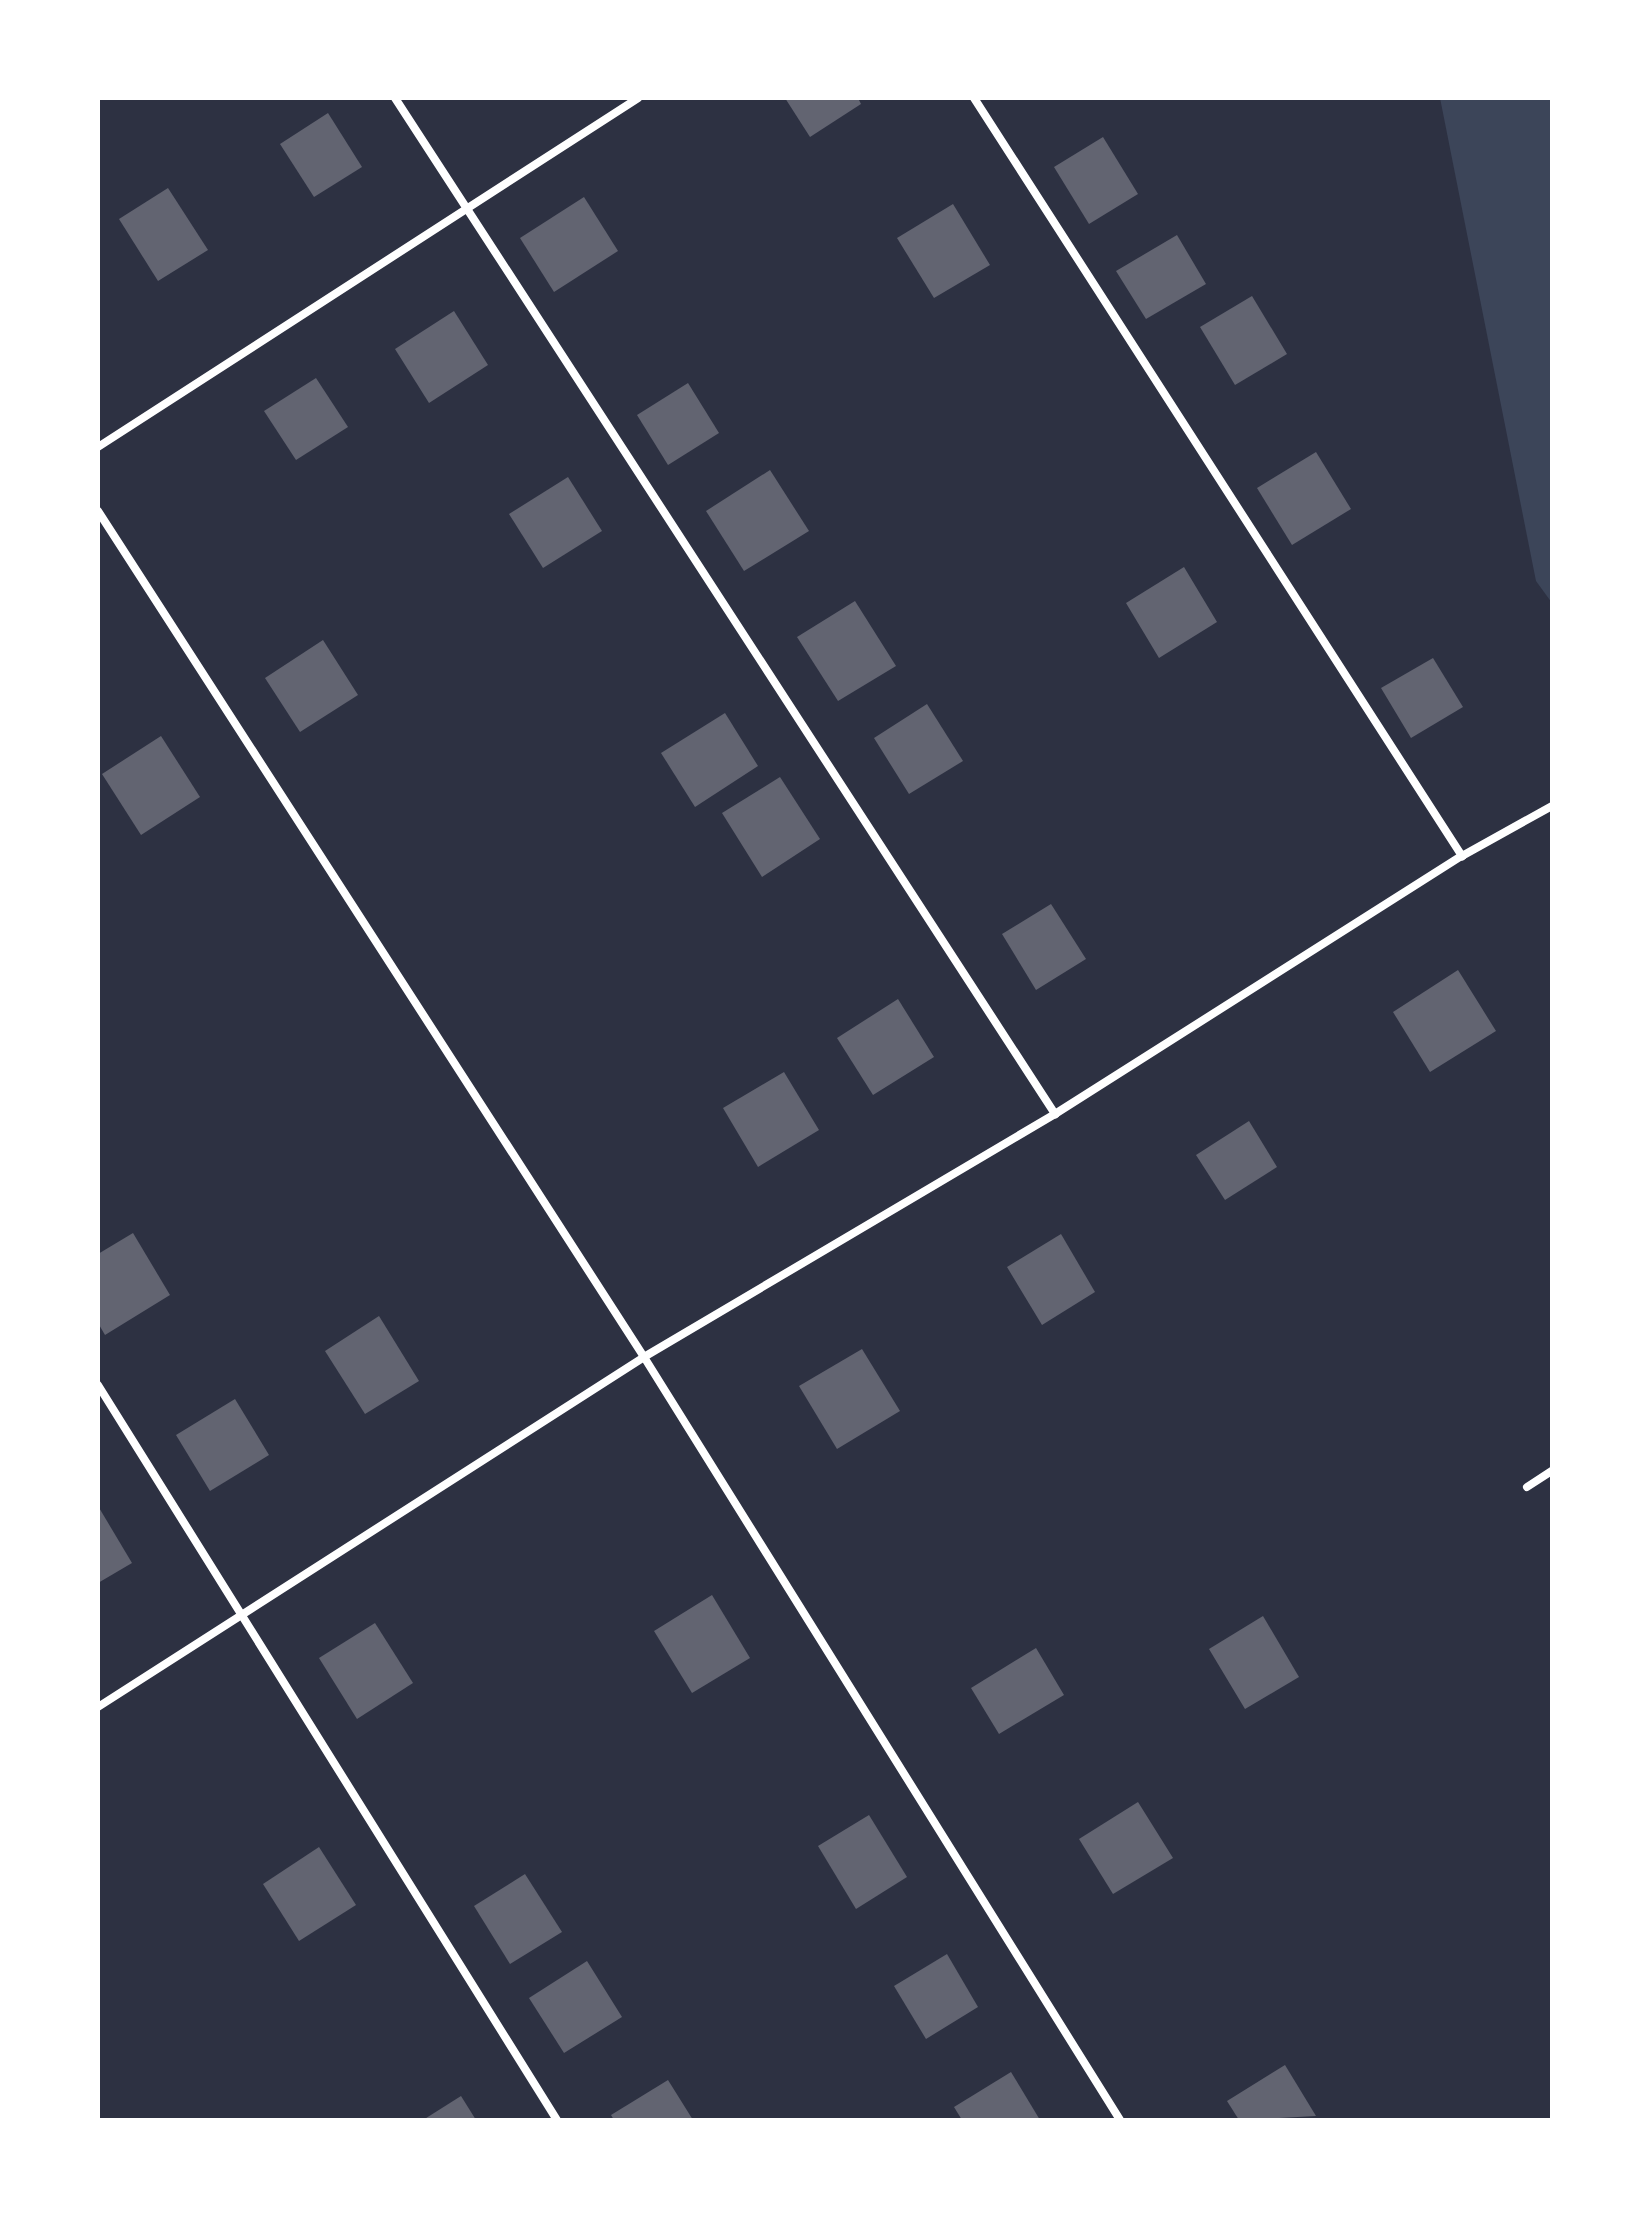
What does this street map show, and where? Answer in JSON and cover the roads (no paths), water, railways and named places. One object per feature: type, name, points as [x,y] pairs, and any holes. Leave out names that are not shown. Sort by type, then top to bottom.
[{"type":"street","points":[[395,98],[464,210],[1055,1114]]},
{"type":"street","points":[[98,447],[638,98]]},
{"type":"street","points":[[974,98],[1462,856]]},
{"type":"street","points":[[98,511],[644,1357],[1120,2120]]},
{"type":"street","points":[[98,1707],[644,1357],[1055,1114],[1462,856],[1552,806]]},
{"type":"street","points":[[98,1385],[557,2120]]},
{"type":"street","points":[[1527,1487],[1552,1471]]}]
